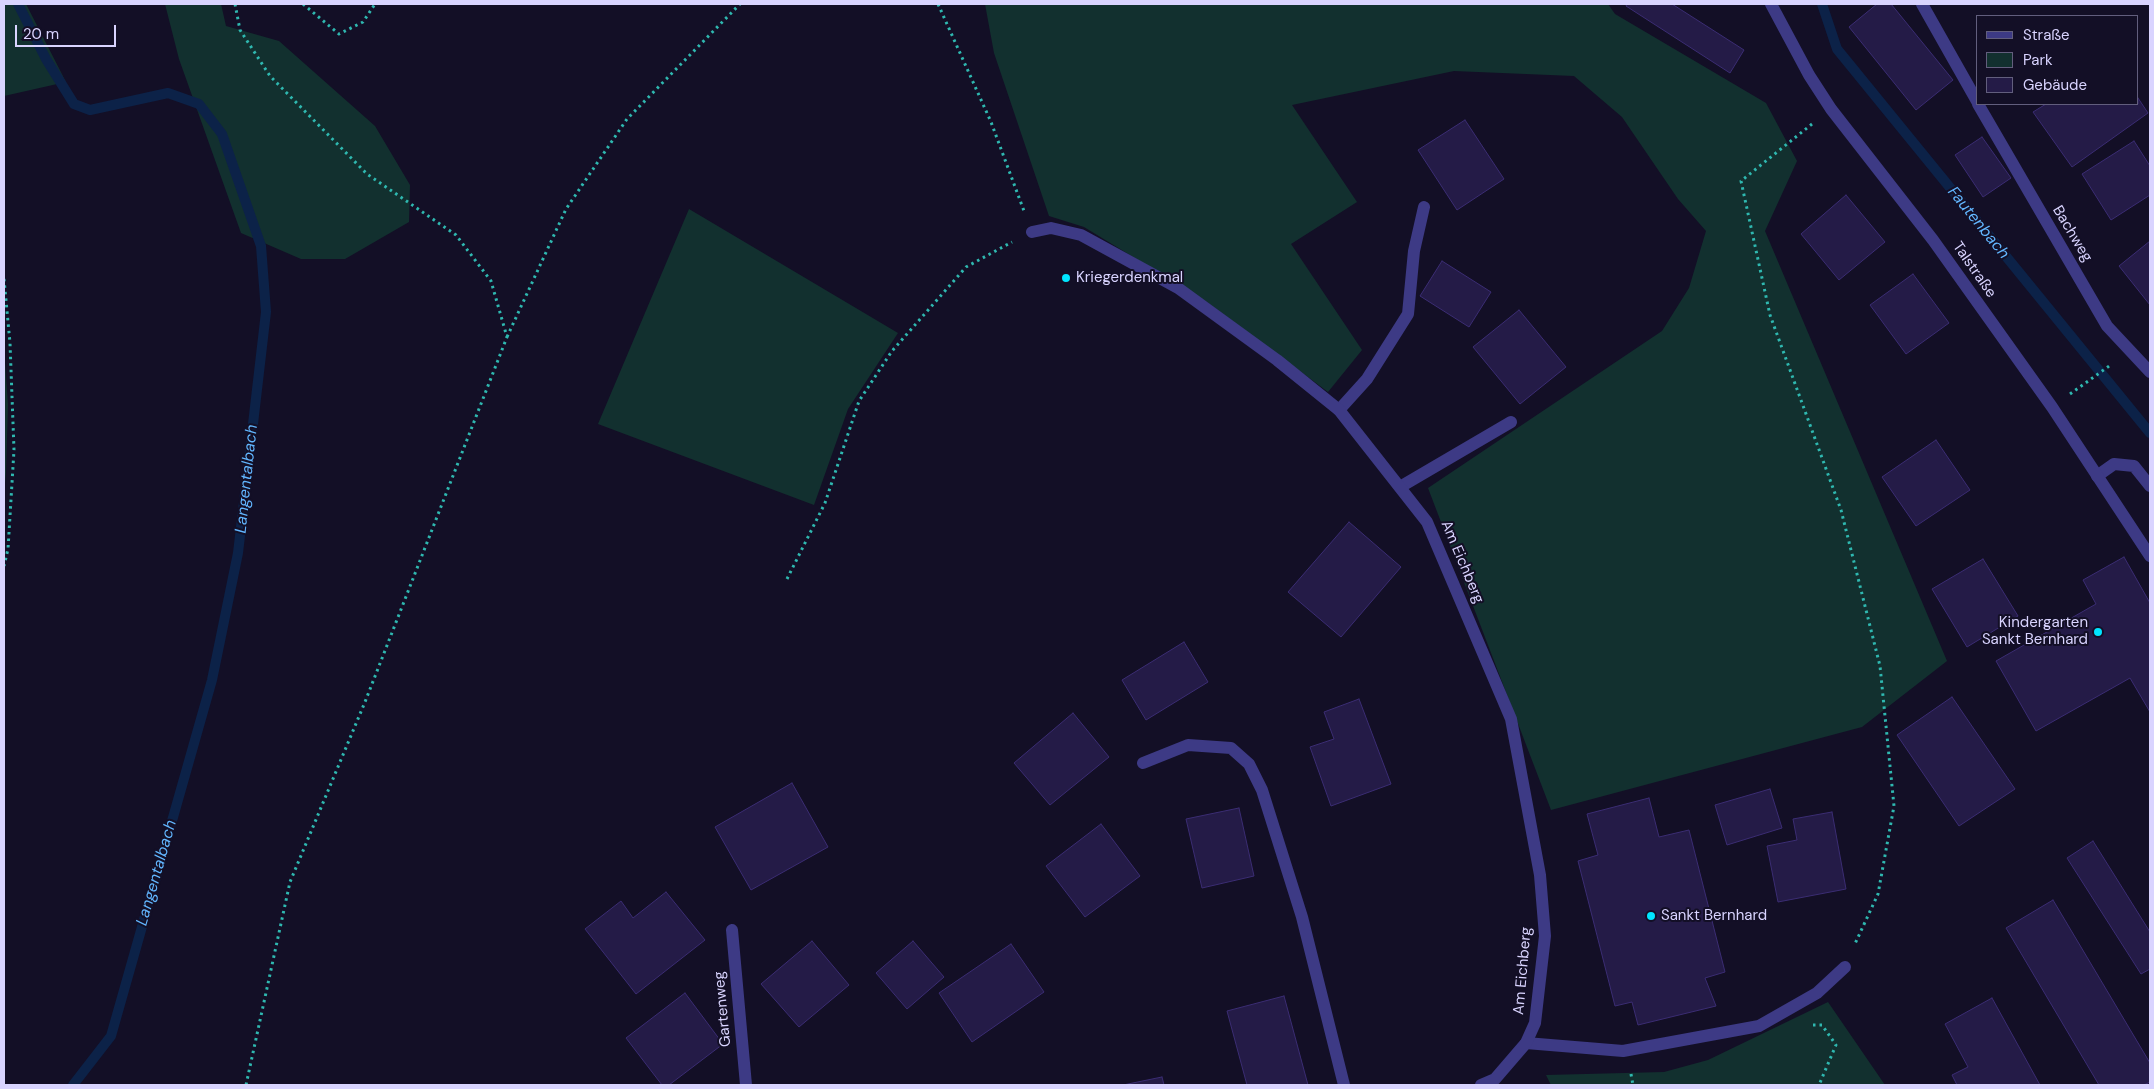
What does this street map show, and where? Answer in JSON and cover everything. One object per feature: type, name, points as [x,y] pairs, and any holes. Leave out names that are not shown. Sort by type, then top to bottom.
[{"type":"street","name":"Talstraße","points":[[1770,4],[1809,75],[1831,110],[1933,240],[2052,407],[2150,556]]},
{"type":"street","name":"Bachweg","points":[[1922,4],[1976,100]]},
{"type":"street","name":"Bachweg","points":[[1979,105],[2107,326],[2150,372]]},
{"type":"street","points":[[1339,410],[1368,379],[1408,314],[1414,251],[1424,207]]},
{"type":"street","name":"Am Eichberg","points":[[1032,232],[1051,228],[1081,235],[1178,288],[1277,360],[1339,410],[1427,522],[1511,719],[1540,876],[1545,936],[1535,1024],[1526,1043],[1495,1079],[1481,1085]]},
{"type":"street","points":[[1400,487],[1511,422]]},
{"type":"street","points":[[2097,476],[2114,464],[2134,466],[2150,486]]},
{"type":"street","points":[[1143,763],[1188,745],[1231,748],[1249,764],[1262,790],[1302,917],[1344,1085]]},
{"type":"street","name":"Gartenweg","points":[[732,930],[746,1085]]},
{"type":"street","points":[[1526,1043],[1623,1051],[1759,1026],[1817,993],[1844,967]]},
{"type":"path","points":[[235,4],[240,30],[270,76],[366,174],[456,235],[491,281],[507,338]]},
{"type":"path","points":[[303,4],[339,34],[363,22],[375,4]]},
{"type":"path","points":[[246,1085],[290,882],[365,702],[507,338],[566,209],[627,120],[740,4]]},
{"type":"path","points":[[787,579],[825,503],[859,401],[892,351],[966,267],[1032,232],[992,122],[938,4]]},
{"type":"path","points":[[1831,110],[1741,181],[1770,315],[1841,510],[1880,666],[1894,806],[1878,894],[1844,967]]},
{"type":"path","points":[[4,279],[10,343],[14,450],[8,549],[4,566]]},
{"type":"path","points":[[1812,1025],[1822,1025],[1836,1045],[1818,1085]]},
{"type":"green space","points":[[4,4],[26,4],[66,82],[4,96]]},
{"type":"green space","points":[[165,4],[221,4],[226,26],[279,41],[375,126],[410,185],[409,222],[345,259],[301,259],[241,233],[179,59]]},
{"type":"green space","points":[[985,4],[1608,4],[1615,14],[1766,103],[1797,161],[1765,231],[1947,661],[1862,727],[1551,810],[1428,488],[1662,331],[1689,288],[1706,231],[1678,199],[1622,117],[1574,76],[1454,71],[1292,105],[1357,202],[1291,244],[1362,350],[1328,392],[1207,302],[1084,227],[1049,216],[994,53]]},
{"type":"green space","points":[[689,209],[898,333],[848,409],[814,505],[598,424]]},
{"type":"green space","points":[[4,348],[8,405],[4,494]]},
{"type":"green space","points":[[1828,1002],[1885,1085],[1551,1085],[1546,1075],[1664,1072],[1708,1060]]},
{"type":"building","points":[[1627,4],[1672,4],[1744,50],[1730,73],[1626,6]]},
{"type":"building","points":[[1877,4],[1891,4],[1953,80],[1916,110],[1849,27]]},
{"type":"building","points":[[2139,100],[2148,113],[2072,167],[2033,112],[2044,105],[2139,105]]},
{"type":"building","points":[[1465,120],[1504,179],[1457,210],[1418,150]]},
{"type":"building","points":[[1982,137],[2011,178],[1983,197],[1955,155]]},
{"type":"building","points":[[2134,141],[2150,166],[2150,195],[2111,220],[2082,174]]},
{"type":"building","points":[[1846,195],[1885,242],[1839,280],[1801,234]]},
{"type":"building","points":[[2150,241],[2150,305],[2119,266]]},
{"type":"building","points":[[1442,261],[1491,292],[1469,327],[1420,296]]},
{"type":"building","points":[[1913,274],[1949,323],[1906,354],[1870,305]]},
{"type":"building","points":[[1519,310],[1566,367],[1520,404],[1473,347]]},
{"type":"building","points":[[1936,440],[1970,490],[1916,526],[1882,477]]},
{"type":"building","points":[[1349,522],[1401,567],[1341,637],[1288,592]]},
{"type":"building","name":"Kindergarten Sankt Bernhard","points":[[2124,557],[2150,603],[2150,712],[2130,678],[2036,731],[1996,661],[2096,604],[2083,580]]},
{"type":"building","points":[[1983,559],[2018,616],[1967,647],[1932,589]]},
{"type":"building","points":[[1184,642],[1208,682],[1146,720],[1122,680]]},
{"type":"building","points":[[1952,697],[2015,789],[1959,826],[1897,735]]},
{"type":"building","points":[[1359,699],[1391,784],[1331,806],[1310,747],[1334,739],[1324,712]]},
{"type":"building","points":[[1073,713],[1109,757],[1050,805],[1014,763]]},
{"type":"building","points":[[792,783],[828,847],[751,890],[715,827]]},
{"type":"building","points":[[1770,789],[1782,828],[1727,845],[1715,805]]},
{"type":"building","name":"Sankt Bernhard","points":[[1649,798],[1659,837],[1689,830],[1725,972],[1705,978],[1716,1006],[1638,1025],[1632,1002],[1615,1006],[1578,861],[1598,855],[1587,814]]},
{"type":"building","points":[[1239,808],[1254,876],[1202,888],[1186,819]]},
{"type":"building","points":[[1832,812],[1846,889],[1778,902],[1767,846],[1797,840],[1793,819]]},
{"type":"building","points":[[1101,824],[1140,876],[1085,917],[1046,866]]},
{"type":"building","points":[[2093,841],[2150,932],[2150,969],[2141,974],[2067,858]]},
{"type":"building","points":[[666,892],[705,940],[636,994],[585,929],[621,901],[633,918]]},
{"type":"building","points":[[2053,900],[2150,1063],[2150,1082],[2144,1085],[2099,1085],[2006,928]]},
{"type":"building","points":[[812,941],[849,985],[799,1027],[761,984]]},
{"type":"building","points":[[913,941],[944,977],[907,1009],[876,973]]},
{"type":"building","points":[[1011,944],[1044,992],[972,1042],[939,993]]},
{"type":"building","points":[[685,993],[723,1044],[669,1085],[662,1085],[626,1038]]},
{"type":"building","points":[[1284,996],[1308,1085],[1247,1085],[1227,1011]]},
{"type":"building","points":[[1992,998],[2040,1085],[1957,1085],[1952,1075],[1968,1067],[1945,1024]]},
{"type":"building","points":[[1162,1077],[1164,1085],[1123,1085]]},
{"type":"waterway","name":"Langentalbach","points":[[18,4],[46,59],[74,104],[90,110],[168,93],[199,104],[222,134],[261,246],[266,312],[238,553],[212,680],[111,1036],[73,1085]]},
{"type":"waterway","name":"Fautenbach","points":[[1822,4],[1837,49],[2150,433]]},
{"type":"place","name":"Kriegerdenkmal","points":[[1066,278]]},
{"type":"place","name":"Kindergarten Sankt Bernhard","points":[[2098,632]]},
{"type":"place","name":"Sankt Bernhard","points":[[1651,916]]}]
